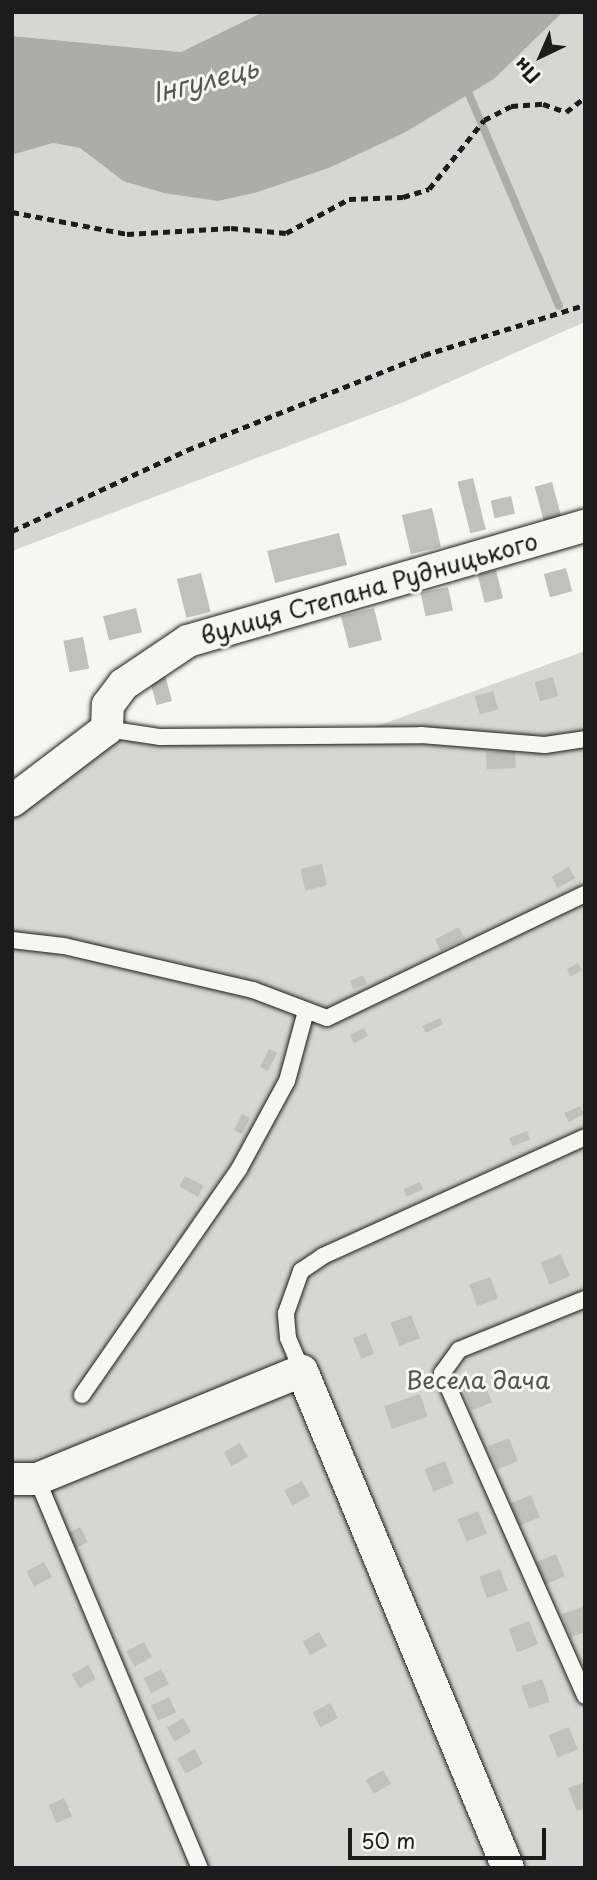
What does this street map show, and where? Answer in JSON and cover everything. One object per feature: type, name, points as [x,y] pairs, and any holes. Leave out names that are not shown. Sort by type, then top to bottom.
[{"type":"street","name":"вулиця Степана Рудницького","points":[[107,729],[108,705],[124,684],[188,641],[585,526]]},
{"type":"street","points":[[12,800],[107,729]]},
{"type":"street","points":[[25,1479],[302,1371],[508,1868]]},
{"type":"lane","points":[[107,729],[160,737],[421,735],[545,745],[585,739]]},
{"type":"lane","points":[[12,940],[64,946],[253,990],[285,998],[306,1011],[327,1018],[585,894]]},
{"type":"lane","points":[[82,1395],[239,1169],[287,1081],[306,1011]]},
{"type":"lane","points":[[302,1371],[288,1338],[286,1313],[302,1271],[323,1256],[585,1137]]},
{"type":"lane","points":[[585,1299],[459,1350],[442,1373],[585,1696]]},
{"type":"lane","points":[[25,1479],[200,1868]]},
{"type":"path","points":[[12,212],[127,234],[231,228],[286,233],[349,200],[403,197],[429,189],[484,120],[511,106],[543,104],[566,112],[585,97]]},
{"type":"path","points":[[12,531],[187,450],[412,360],[585,305]]},
{"type":"green space","points":[[12,12],[263,12],[181,52],[12,36]]},
{"type":"green space","points":[[563,12],[585,12],[585,322],[404,402],[12,551],[12,155],[53,143],[80,148],[123,181],[258,192],[329,168],[404,133],[494,79]]},
{"type":"green space","name":"Весела дача","points":[[585,651],[585,1868],[12,1868],[12,801],[107,729],[352,735]]},
{"type":"water","name":"Інгулець","points":[[263,12],[563,12],[494,79],[404,133],[329,168],[258,192],[218,201],[164,193],[123,181],[80,148],[53,143],[12,155],[12,36],[181,52]]},
{"type":"building","points":[[473,478],[486,529],[470,533],[457,482]]},
{"type":"building","points":[[552,482],[562,519],[544,523],[535,487]]},
{"type":"building","points":[[511,496],[515,514],[495,518],[491,501]]},
{"type":"building","points":[[432,508],[441,547],[411,554],[402,515]]},
{"type":"building","points":[[339,533],[347,565],[275,583],[267,551]]},
{"type":"building","points":[[566,568],[572,591],[550,597],[544,574]]},
{"type":"building","points":[[496,570],[503,598],[485,603],[478,575]]},
{"type":"building","points":[[201,573],[211,612],[186,618],[177,579]]},
{"type":"building","points":[[448,587],[453,610],[426,616],[421,593]]},
{"type":"building","points":[[136,608],[142,632],[109,640],[103,616]]},
{"type":"building","points":[[374,608],[382,640],[349,648],[341,616]]},
{"type":"building","points":[[83,637],[89,668],[69,672],[63,641]]},
{"type":"building","points":[[165,675],[172,701],[157,705],[150,679]]},
{"type":"building","points":[[553,677],[558,696],[540,701],[535,682]]},
{"type":"building","points":[[493,691],[498,709],[480,715],[475,696]]},
{"type":"building","points":[[515,751],[516,768],[487,769],[486,753]]},
{"type":"building","points":[[322,864],[327,885],[306,890],[301,869]]},
{"type":"building","points":[[569,867],[575,878],[558,888],[552,877]]},
{"type":"building","points":[[459,927],[465,939],[441,951],[435,939]]},
{"type":"building","points":[[578,963],[582,970],[571,976],[567,970]]},
{"type":"building","points":[[363,975],[367,984],[353,989],[350,981]]},
{"type":"building","points":[[440,1018],[443,1024],[426,1033],[422,1026]]},
{"type":"building","points":[[364,1028],[368,1036],[354,1043],[350,1035]]},
{"type":"building","points":[[269,1049],[277,1053],[268,1071],[260,1067]]},
{"type":"building","points":[[580,1106],[584,1114],[569,1122],[564,1113]]},
{"type":"building","points":[[242,1114],[250,1118],[242,1134],[234,1130]]},
{"type":"building","points":[[527,1131],[530,1139],[512,1146],[509,1138]]},
{"type":"building","points":[[185,1176],[204,1186],[198,1196],[179,1187]]},
{"type":"building","points":[[420,1182],[423,1189],[407,1196],[403,1189]]},
{"type":"building","points":[[561,1254],[570,1276],[550,1284],[541,1262]]},
{"type":"building","points":[[490,1277],[498,1299],[477,1306],[469,1285]]},
{"type":"building","points":[[411,1315],[420,1338],[399,1346],[390,1323]]},
{"type":"building","points":[[366,1333],[374,1353],[361,1359],[353,1338]]},
{"type":"building","points":[[483,1380],[492,1402],[472,1410],[463,1388]]},
{"type":"building","points":[[420,1394],[428,1417],[392,1429],[384,1406]]},
{"type":"building","points":[[509,1438],[518,1461],[497,1469],[488,1446]]},
{"type":"building","points":[[240,1443],[248,1457],[232,1466],[224,1452]]},
{"type":"building","points":[[445,1461],[454,1483],[434,1491],[425,1469]]},
{"type":"building","points":[[302,1481],[310,1496],[292,1505],[284,1490]]},
{"type":"building","points":[[531,1495],[540,1517],[520,1525],[511,1503]]},
{"type":"building","points":[[478,1511],[487,1533],[467,1541],[458,1519]]},
{"type":"building","points":[[80,1527],[88,1542],[70,1551],[62,1536]]},
{"type":"building","points":[[556,1554],[565,1576],[545,1584],[536,1562]]},
{"type":"building","points":[[44,1562],[52,1577],[34,1586],[26,1571]]},
{"type":"building","points":[[500,1569],[508,1591],[487,1598],[479,1577]]},
{"type":"building","points":[[583,1607],[585,1632],[571,1637],[562,1614]]},
{"type":"building","points":[[529,1621],[538,1644],[517,1652],[508,1629]]},
{"type":"building","points":[[319,1632],[327,1646],[311,1655],[303,1642]]},
{"type":"building","points":[[144,1642],[152,1657],[134,1666],[126,1651]]},
{"type":"building","points":[[88,1665],[96,1679],[80,1688],[72,1674]]},
{"type":"building","points":[[161,1669],[169,1684],[151,1693],[143,1678]]},
{"type":"building","points":[[542,1679],[550,1702],[529,1709],[521,1686]]},
{"type":"building","points":[[169,1697],[176,1712],[158,1721],[151,1705]]},
{"type":"building","points":[[330,1703],[338,1718],[320,1727],[312,1712]]},
{"type":"building","points":[[183,1718],[191,1732],[175,1741],[167,1728]]},
{"type":"building","points":[[569,1727],[578,1749],[558,1757],[549,1735]]},
{"type":"building","points":[[195,1749],[203,1764],[185,1773],[177,1758]]},
{"type":"building","points":[[383,1770],[391,1784],[374,1794],[366,1780]]},
{"type":"building","points":[[585,1782],[585,1808],[577,1811],[568,1788]]},
{"type":"building","points":[[64,1798],[72,1816],[57,1823],[48,1805]]},
{"type":"waterway","points":[[469,94],[559,306]]}]
